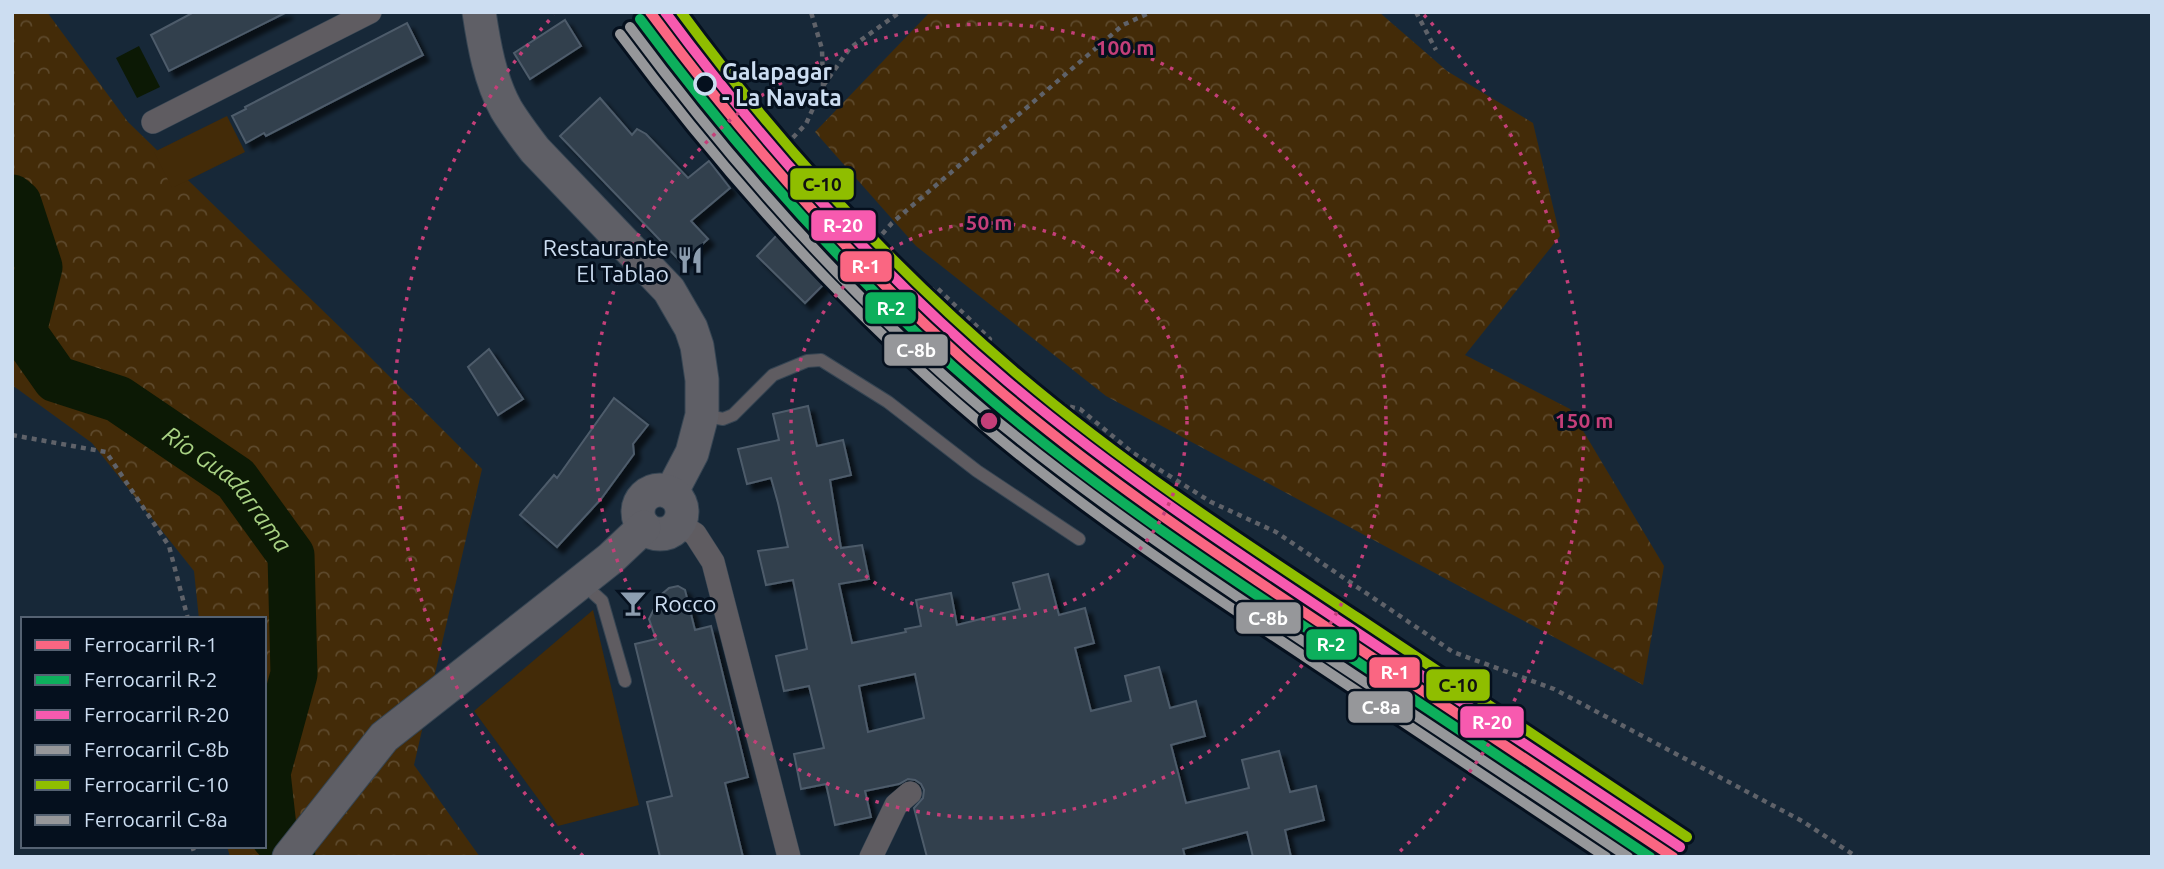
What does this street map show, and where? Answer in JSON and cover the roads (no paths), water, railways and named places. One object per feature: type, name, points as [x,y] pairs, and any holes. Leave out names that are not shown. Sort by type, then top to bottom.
[{"type":"main road","points":[[289,857],[384,737],[581,582],[644,527],[640,522],[638,508],[645,496],[657,490],[675,508],[702,415],[702,380],[697,346],[678,303],[646,265],[535,150],[516,125],[491,74],[479,12]]},
{"type":"street","points":[[153,122],[370,12]]},
{"type":"street","points":[[675,508],[713,562],[789,857]]},
{"type":"street","points":[[871,857],[896,805],[910,793]]},
{"type":"lane","points":[[702,415],[723,419],[733,415],[773,375],[807,361],[821,359],[888,402],[978,471],[1079,539]]},
{"type":"lane","points":[[581,582],[603,601],[625,681]]},
{"type":"waterway","name":"Río Guadarrama","points":[[12,198],[18,203],[39,267],[23,332],[56,379],[118,399],[236,479],[291,555],[294,674],[267,773],[274,836],[292,857]]},
{"type":"rail line","name":"R-1","points":[[650,12],[729,114],[858,259],[951,348],[1041,425],[1124,489],[1211,550],[1673,857]]},
{"type":"rail line","name":"R-20","points":[[665,12],[743,112],[826,207],[914,297],[1008,382],[1090,447],[1217,539],[1680,847]]},
{"type":"rail line","name":"C-10","points":[[681,12],[757,109],[838,202],[924,290],[1016,373],[1098,439],[1227,531],[1687,837]]},
{"type":"rail line","name":"R-2","points":[[640,19],[720,122],[804,219],[894,312],[990,399],[1073,466],[1159,528],[1650,857]]},
{"type":"rail line","name":"C-8b","points":[[630,27],[711,131],[797,230],[888,324],[986,412],[1113,510],[1200,571],[1628,857]]},
{"type":"rail line","name":"C-8a","points":[[620,34],[701,138],[787,237],[879,331],[977,420],[1059,486],[1144,548],[1606,857]]},
{"type":"place","name":"Galapagar - La Navata","points":[[705,84]]},
{"type":"place","name":"Restaurante El Tablao","points":[[690,260]]},
{"type":"place","name":"Rocco","points":[[633,603]]}]
